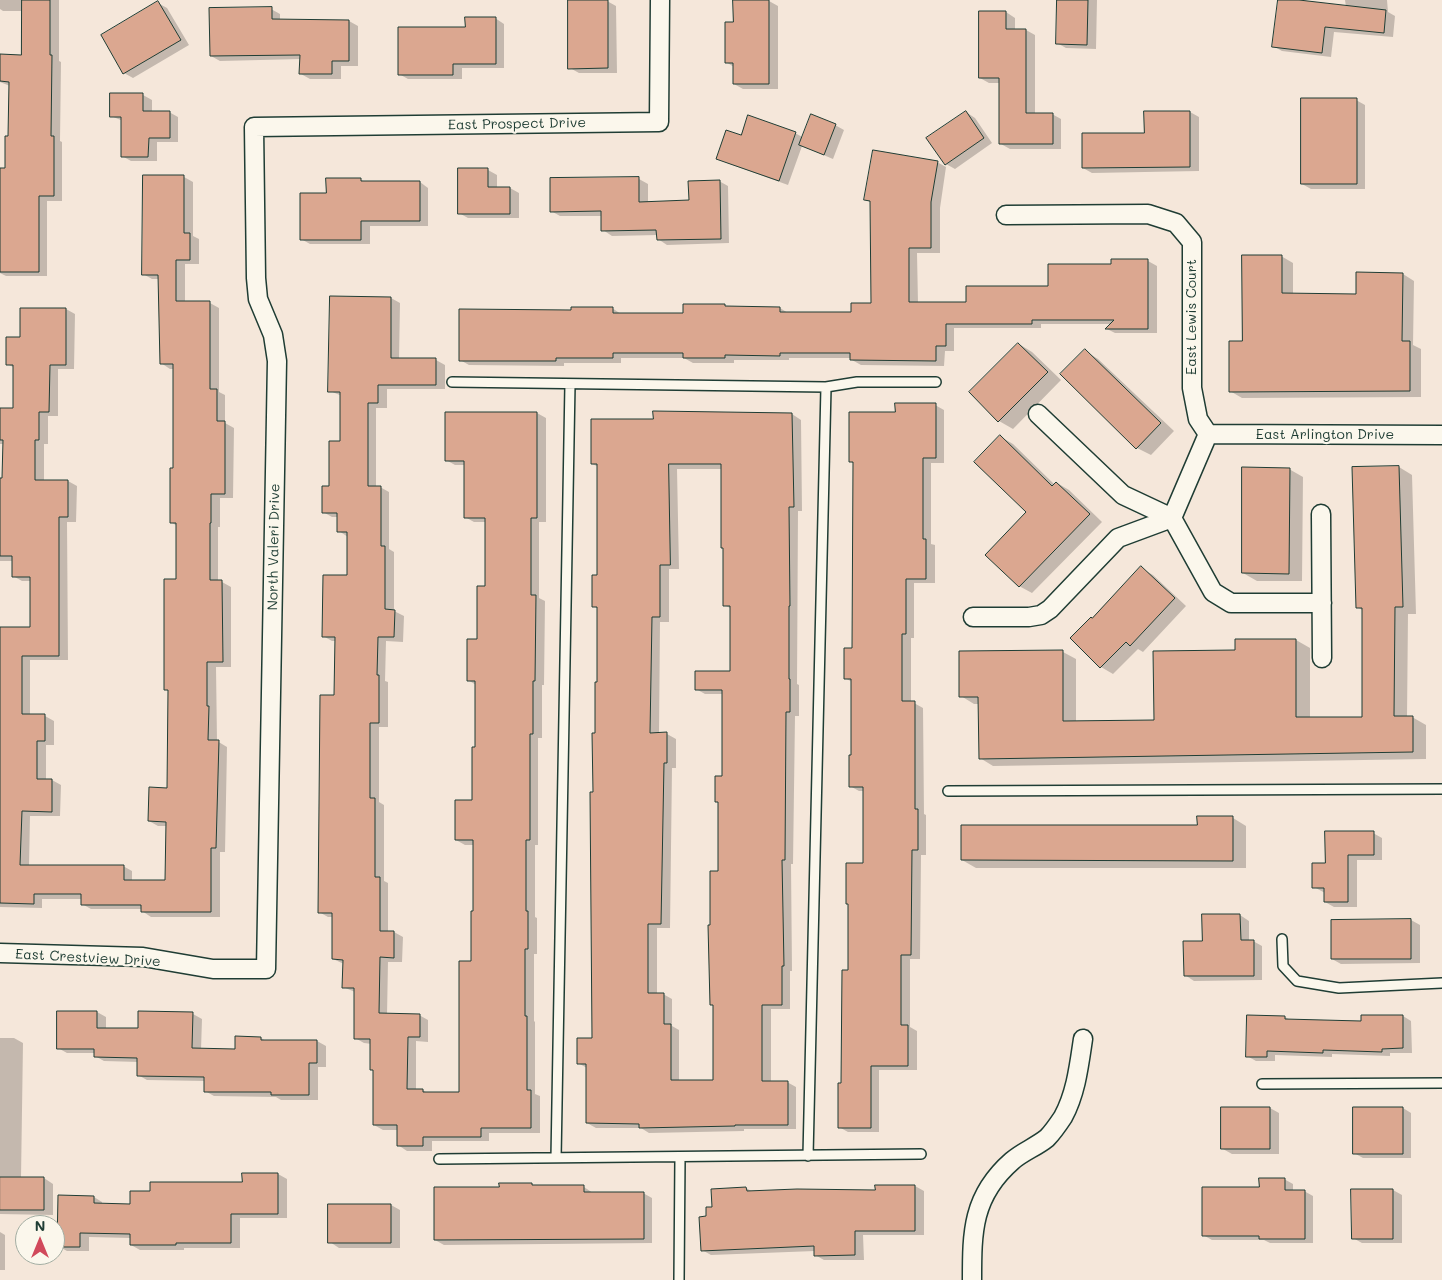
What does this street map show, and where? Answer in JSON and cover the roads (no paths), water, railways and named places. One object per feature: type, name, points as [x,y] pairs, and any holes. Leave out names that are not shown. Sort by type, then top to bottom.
[{"type":"street","name":"East Prospect Drive","points":[[254,127],[659,122],[660,0]]},
{"type":"street","name":"North Valeri Drive","points":[[254,127],[256,278],[258,299],[273,336],[277,361],[266,970]]},
{"type":"street","name":"East Lewis Court","points":[[1006,215],[1148,214],[1176,223],[1192,242],[1192,388],[1198,419],[1208,434]]},
{"type":"street","points":[[1038,414],[1123,495],[1172,518],[1213,592],[1231,603],[1322,603]]},
{"type":"street","name":"East Arlington Drive","points":[[1208,434],[1442,435]]},
{"type":"street","points":[[973,617],[1029,617],[1041,615],[1050,609],[1118,538],[1172,518],[1208,434]]},
{"type":"street","points":[[1321,514],[1322,658]]},
{"type":"street","name":"East Crestview Drive","points":[[0,953],[143,957],[213,970],[266,970]]},
{"type":"street","points":[[972,1280],[972,1239],[978,1209],[992,1182],[1012,1161],[1047,1138],[1062,1117],[1074,1092],[1083,1039]]},
{"type":"lane","points":[[452,382],[826,387],[858,382],[936,382]]},
{"type":"lane","points":[[556,1158],[570,384]]},
{"type":"lane","points":[[808,1156],[826,387]]},
{"type":"lane","points":[[948,791],[1442,788]]},
{"type":"lane","points":[[1282,939],[1283,966],[1297,981],[1339,988],[1442,983]]},
{"type":"lane","points":[[1262,1084],[1442,1083]]},
{"type":"lane","points":[[439,1159],[922,1154]]},
{"type":"lane","points":[[679,1280],[680,1157]]}]
